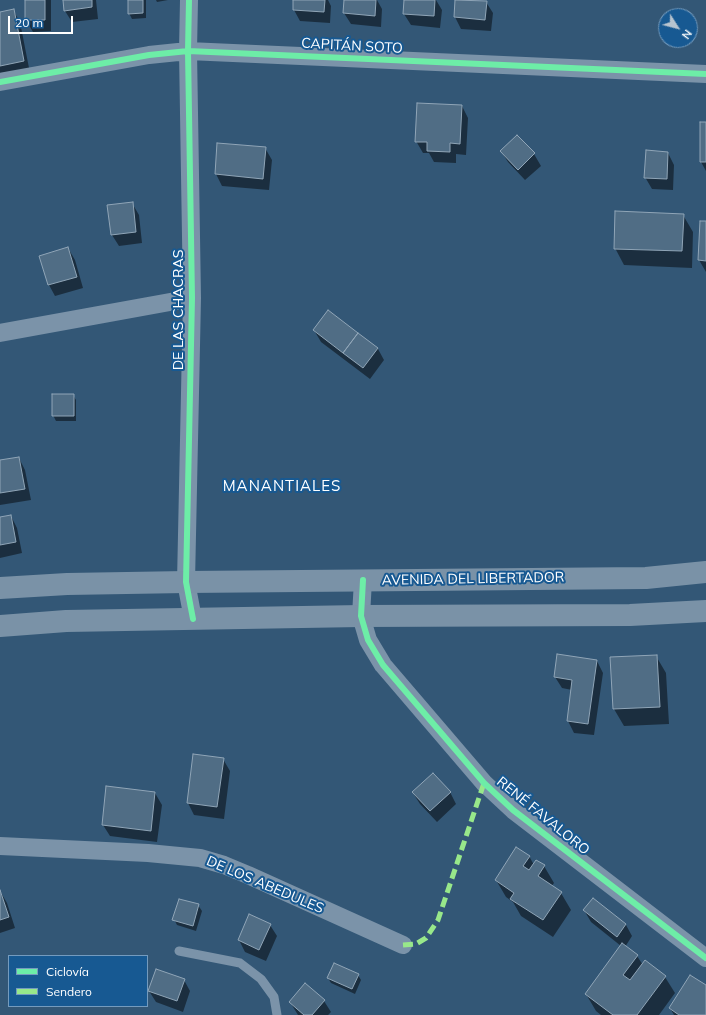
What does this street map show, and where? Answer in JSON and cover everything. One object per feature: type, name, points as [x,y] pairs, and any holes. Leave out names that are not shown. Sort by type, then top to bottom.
[{"type":"main road","name":"AVENIDA DEL LIBERTADOR","points":[[0,588],[67,584],[186,582],[646,578],[706,572]]},
{"type":"main road","points":[[0,626],[66,621],[361,616],[630,615],[706,611]]},
{"type":"street","name":"DE LAS CHACRAS","points":[[189,0],[188,51],[192,298],[186,582],[193,619]]},
{"type":"street","name":"CAPITÁN SOTO","points":[[0,82],[149,55],[188,51],[706,74]]},
{"type":"street","points":[[0,333],[192,298]]},
{"type":"street","name":"RENÉ FAVALORO","points":[[363,580],[361,616],[368,640],[384,665],[484,783],[513,810],[706,958]]},
{"type":"street","name":"DE LOS ABEDULES","points":[[0,846],[148,853],[200,858],[224,865],[248,875],[403,945]]},
{"type":"lane","points":[[178,951],[240,963],[261,979],[274,997],[277,1015]]},
{"type":"building","points":[[25,0],[45,0],[45,20],[25,20]]},
{"type":"building","points":[[63,0],[92,0],[92,7],[64,11]]},
{"type":"building","points":[[128,0],[143,0],[143,13],[128,14]]},
{"type":"building","points":[[293,0],[325,0],[324,12],[293,10]]},
{"type":"building","points":[[344,0],[376,0],[375,16],[343,13]]},
{"type":"building","points":[[404,0],[435,0],[434,16],[403,14]]},
{"type":"building","points":[[455,0],[487,1],[485,20],[454,17]]},
{"type":"building","points":[[14,9],[24,61],[0,66],[0,12]]},
{"type":"building","points":[[417,103],[462,105],[460,144],[450,143],[450,152],[427,151],[427,142],[415,142]]},
{"type":"building","points":[[700,122],[706,122],[706,162],[700,162]]},
{"type":"building","points":[[517,135],[535,153],[518,170],[500,151]]},
{"type":"building","points":[[217,143],[266,147],[263,179],[215,174]]},
{"type":"building","points":[[646,150],[668,152],[667,179],[644,178]]},
{"type":"building","points":[[133,202],[136,232],[111,235],[107,205]]},
{"type":"building","points":[[615,211],[684,214],[682,251],[614,249]]},
{"type":"building","points":[[700,221],[706,221],[706,261],[698,260]]},
{"type":"building","points":[[68,247],[77,277],[48,285],[39,256]]},
{"type":"building","points":[[328,310],[358,333],[343,353],[313,330]]},
{"type":"building","points":[[358,333],[378,348],[363,368],[343,353]]},
{"type":"building","points":[[52,394],[74,394],[74,416],[52,416]]},
{"type":"building","points":[[19,457],[25,489],[0,493],[0,460]]},
{"type":"building","points":[[11,515],[16,542],[0,545],[0,517]]},
{"type":"building","points":[[557,654],[597,660],[588,724],[567,721],[572,680],[554,677]]},
{"type":"building","points":[[657,655],[660,707],[613,709],[610,657]]},
{"type":"building","points":[[193,754],[224,758],[217,807],[187,803]]},
{"type":"building","points":[[433,773],[451,792],[430,811],[412,792]]},
{"type":"building","points":[[106,786],[155,792],[151,831],[102,825]]},
{"type":"building","points":[[516,847],[530,856],[523,866],[529,870],[536,860],[545,865],[538,876],[562,892],[543,920],[510,899],[514,893],[495,880]]},
{"type":"building","points":[[0,890],[9,917],[0,920]]},
{"type":"building","points":[[593,898],[626,924],[617,937],[583,910]]},
{"type":"building","points":[[179,899],[199,904],[193,926],[172,920]]},
{"type":"building","points":[[249,914],[271,924],[259,950],[238,940]]},
{"type":"building","points":[[622,943],[638,955],[623,975],[630,980],[645,960],[666,976],[637,1015],[613,1015],[585,994]]},
{"type":"building","points":[[334,963],[359,974],[352,989],[327,978]]},
{"type":"building","points":[[156,969],[185,979],[177,1001],[148,991]]},
{"type":"building","points":[[690,975],[706,985],[706,1015],[679,1015],[669,1008]]},
{"type":"building","points":[[305,983],[325,1000],[312,1015],[304,1015],[289,1002]]},
{"type":"marked path","points":[[403,945],[416,944],[426,938],[438,920],[484,783]]},
{"type":"cycle path","points":[[189,0],[188,51],[192,298],[186,582],[193,619]]},
{"type":"cycle path","points":[[0,82],[149,55],[188,51],[706,74]]},
{"type":"cycle path","points":[[363,580],[361,616],[368,640],[383,665],[484,783],[513,810],[706,958]]},
{"type":"district","name":"MANANTIALES","points":[[282,486]]}]
